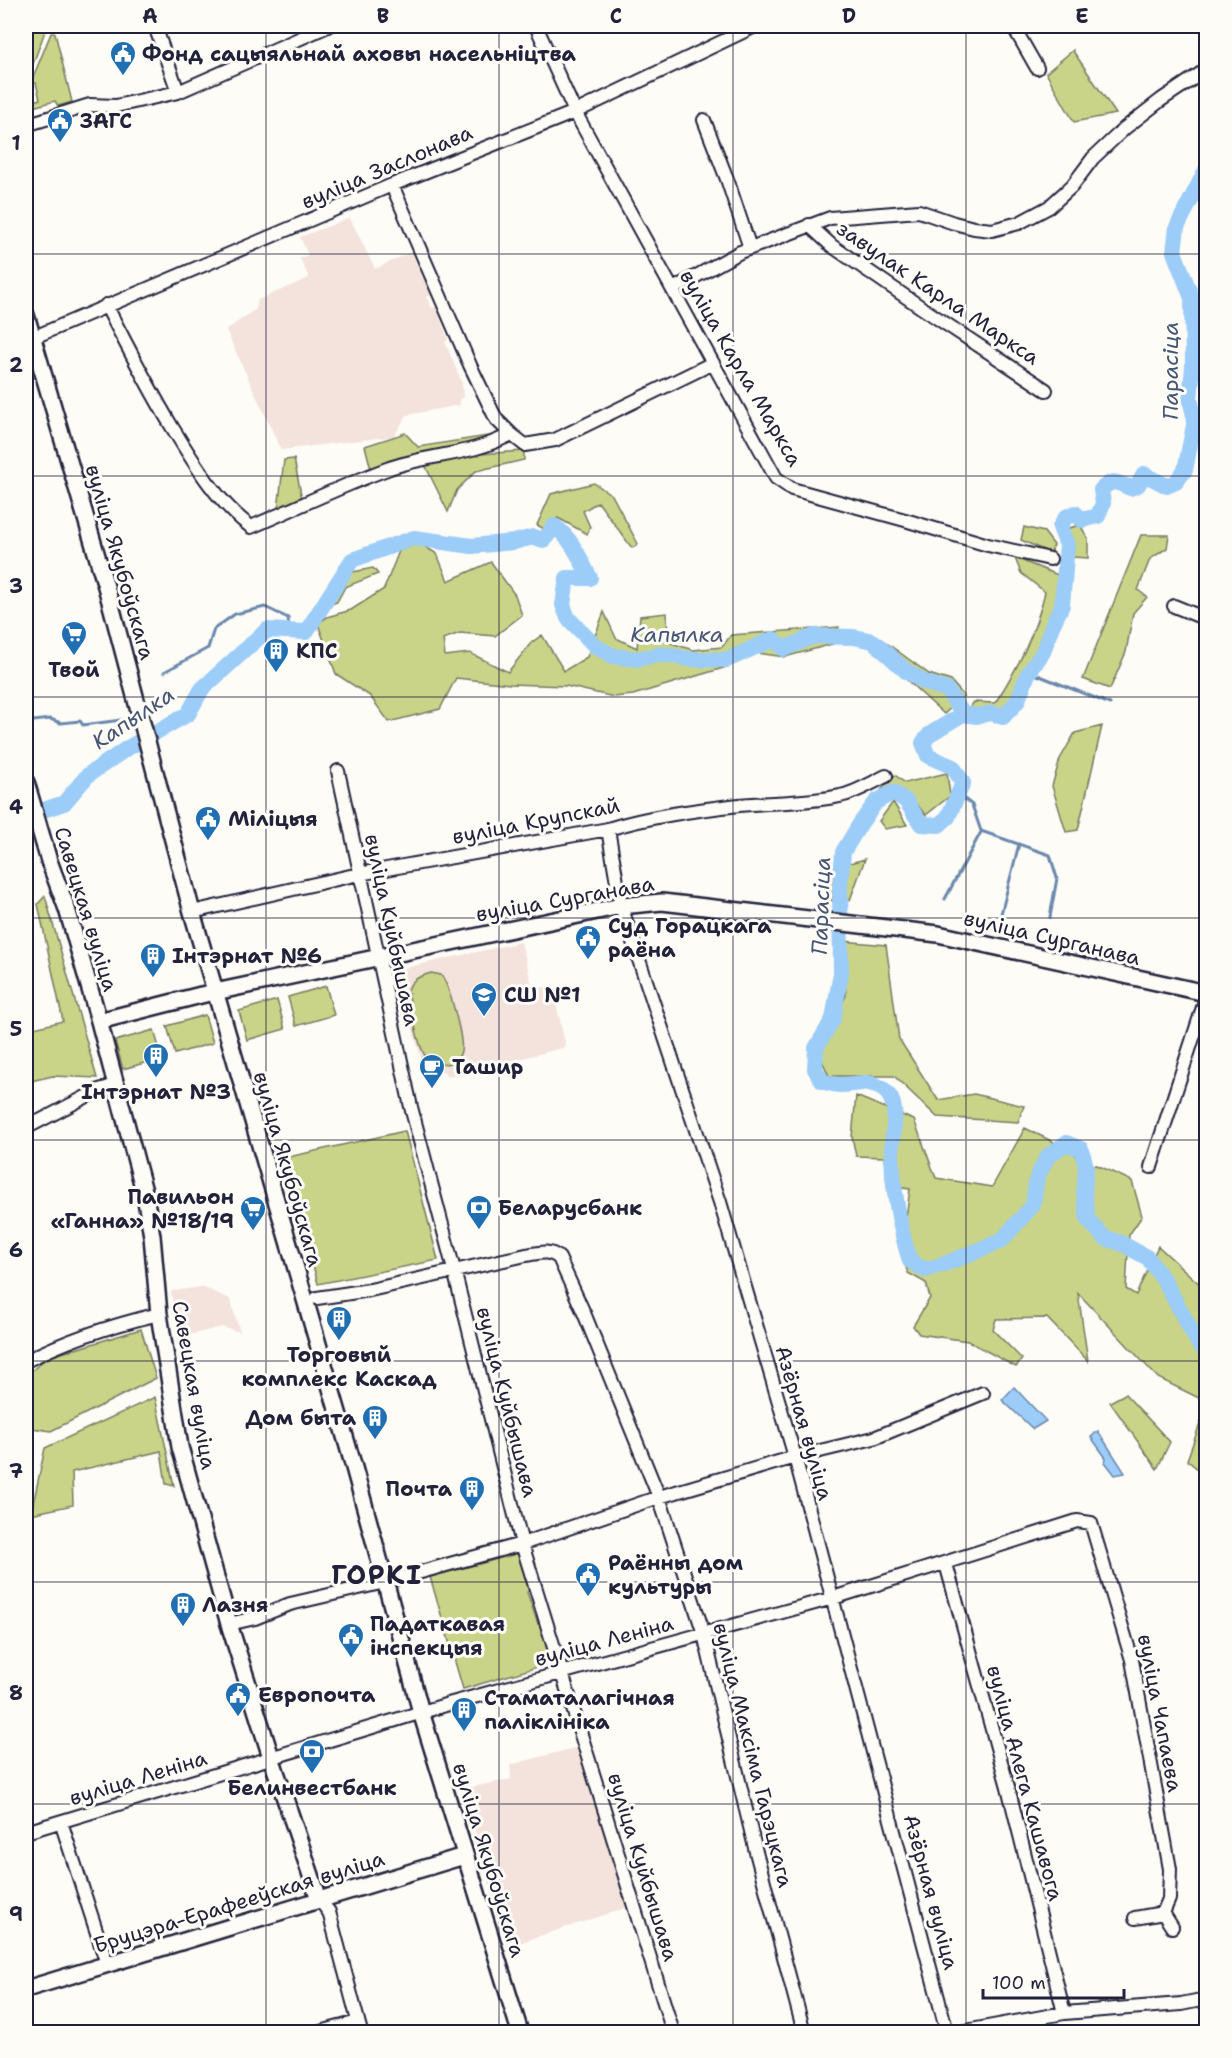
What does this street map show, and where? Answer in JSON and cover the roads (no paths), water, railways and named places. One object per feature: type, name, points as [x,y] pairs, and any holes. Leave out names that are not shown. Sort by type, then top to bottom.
[{"type":"main road","name":"вуліца Якубоўскага","points":[[26,315],[107,590],[192,912],[352,1464],[421,1712],[520,2032]]},
{"type":"main road","name":"Савецкая вуліца","points":[[26,783],[67,909],[117,1085],[145,1195],[152,1236],[159,1314],[180,1447],[229,1624],[319,1899]]},
{"type":"main road","name":"вуліца Сурганава","points":[[99,1021],[215,992],[621,906],[662,902],[938,933],[1206,996]]},
{"type":"main road","name":"Бруцэра-Ерафееўская вуліца","points":[[26,1989],[464,1856]]},
{"type":"street","points":[[155,26],[178,92]]},
{"type":"street","points":[[26,124],[90,105],[116,106],[178,92],[328,26]]},
{"type":"street","name":"вуліца Карла Маркса","points":[[536,26],[575,112],[776,478],[792,489],[988,545],[1050,559]]},
{"type":"street","name":"вуліца Заслонава","points":[[32,338],[392,184],[575,112],[754,26]]},
{"type":"street","points":[[1013,26],[1037,68]]},
{"type":"street","points":[[673,289],[750,248],[831,218],[919,211],[974,228],[992,230],[1019,223],[1048,207],[1072,186],[1093,158],[1125,128],[1161,100],[1206,70]]},
{"type":"street","points":[[704,120],[750,248]]},
{"type":"street","points":[[392,184],[496,419],[525,445],[555,440],[713,363]]},
{"type":"street","name":"завулак Карла Маркса","points":[[809,225],[832,246],[1046,390]]},
{"type":"street","points":[[106,305],[139,372],[189,455],[233,514],[251,527],[389,468],[468,451],[496,442],[511,434]]},
{"type":"street","points":[[1174,606],[1206,620]]},
{"type":"street","name":"вуліца Куйбышава","points":[[338,771],[411,1107],[522,1544],[673,2032]]},
{"type":"street","name":"вуліца Крупскай","points":[[192,912],[359,874],[639,821],[740,805],[775,804],[840,796],[886,776]]},
{"type":"street","name":"Азёрная вуліца","points":[[608,828],[621,906],[720,1202],[795,1458],[947,2032]]},
{"type":"street","points":[[1151,1167],[1206,996]]},
{"type":"street","points":[[26,1128],[99,1090],[117,1085]]},
{"type":"street","name":"вуліца Максіма Гарэцкага","points":[[317,1298],[370,1290],[547,1251],[560,1258],[659,1497],[704,1634],[756,1852],[804,2032]]},
{"type":"street","points":[[26,1361],[51,1348],[111,1326],[159,1314]]},
{"type":"street","points":[[229,1624],[255,1618],[290,1604],[385,1582],[522,1544],[659,1497],[874,1438],[983,1393]]},
{"type":"street","name":"вуліца Леніна","points":[[26,1832],[421,1712],[833,1598],[1077,1521],[1090,1523]]},
{"type":"street","name":"вуліца Чапаева","points":[[1090,1523],[1132,1660],[1170,1869],[1169,1899],[1163,1913]]},
{"type":"street","name":"вуліца Алега Кашавога","points":[[946,1564],[1008,1787],[1064,2013]]},
{"type":"street","points":[[61,1822],[107,1964]]},
{"type":"street","name":"Савецкая вуліца","points":[[319,1899],[329,1912],[359,2027]]},
{"type":"street","points":[[1135,1918],[1163,1913],[1172,1927]]},
{"type":"street","points":[[960,2032],[1064,2013],[1182,2004],[1206,1999]]},
{"type":"street","points":[[320,2032],[359,2027]]},
{"type":"water","points":[[1014,1387],[1046,1421],[1033,1429],[1002,1400]]},
{"type":"water","points":[[1098,1431],[1125,1473],[1115,1475],[1105,1462],[1106,1458],[1091,1437]]},
{"type":"waterway","name":"Парасіца","points":[[1206,170],[1177,227],[1174,252],[1192,298],[1193,366],[1190,399],[1195,420],[1185,470],[1176,482],[1167,486],[1144,474],[1138,485],[1130,488],[1112,483],[1101,490],[1103,503],[1098,516],[1082,520],[1075,513],[1066,517],[1060,527],[1067,545],[1062,605],[1043,652],[1028,674],[1017,702],[1003,717],[992,713],[977,716],[963,714],[930,734],[923,743],[928,756],[953,767],[963,783],[948,817],[939,825],[921,824],[906,801],[893,792],[876,802],[860,824],[843,852],[840,886],[841,973],[833,1019],[816,1048],[815,1069],[822,1081],[831,1084],[863,1083],[878,1086],[884,1090],[893,1103],[892,1165],[895,1193],[910,1261],[925,1270],[1001,1241],[1033,1205],[1037,1177],[1048,1156],[1066,1143],[1081,1149],[1086,1166],[1084,1193],[1088,1220],[1105,1238],[1121,1243],[1148,1258],[1165,1282],[1198,1343],[1206,1351]]},
{"type":"waterway","name":"Капылка","points":[[26,816],[64,803],[88,775],[126,749],[188,714],[202,689],[267,630],[306,632],[352,560],[414,538],[472,546],[514,542],[533,537],[544,540],[554,526],[571,543],[590,578],[567,578],[563,605],[568,618],[595,646],[613,656],[637,659],[662,654],[689,659],[727,660],[773,639],[784,649],[814,636],[854,637],[873,641],[906,671],[924,682],[947,690],[963,714]]},
{"type":"waterway","points":[[164,672],[208,648],[214,629],[235,614],[265,607],[288,618],[289,630]]},
{"type":"waterway","points":[[1030,672],[1110,704]]},
{"type":"waterway","points":[[26,718],[30,717],[34,721],[50,719],[61,723],[80,721],[83,725],[129,719],[136,721]]},
{"type":"waterway","points":[[148,725],[161,729]]},
{"type":"waterway","points":[[958,794],[972,805],[981,831],[1050,855],[1057,878],[1050,917]]},
{"type":"waterway","points":[[945,899],[981,832]]},
{"type":"waterway","points":[[1001,914],[1019,844]]},
{"type":"place","name":"Фонд сацыяльнай аховы насельніцтва","points":[[123,77]]},
{"type":"place","name":"ЗАГС","points":[[60,144]]},
{"type":"place","name":"Твой","points":[[74,657]]},
{"type":"place","name":"КПС","points":[[276,674]]},
{"type":"place","name":"Міліцыя","points":[[208,842]]},
{"type":"place","name":"Суд Горацкага раёна","points":[[588,961]]},
{"type":"place","name":"Інтэрнат №6","points":[[153,979]]},
{"type":"place","name":"СШ №1","points":[[484,1018]]},
{"type":"place","name":"Інтэрнат №3","points":[[156,1079]]},
{"type":"place","name":"Ташир","points":[[432,1090]]},
{"type":"place","name":"Беларусбанк","points":[[479,1231]]},
{"type":"place","name":"Павильон «Ганна» №18/19","points":[[253,1232]]},
{"type":"place","name":"Торговый комплекс Каскад","points":[[339,1342]]},
{"type":"place","name":"Дом быта","points":[[375,1441]]},
{"type":"place","name":"Почта","points":[[472,1512]]},
{"type":"place","name":"Раённы дом культуры","points":[[588,1598]]},
{"type":"place","name":"Лазня","points":[[183,1628]]},
{"type":"place","name":"Падаткавая інспекцыя","points":[[351,1659]]},
{"type":"place","name":"Европочта","points":[[238,1718]]},
{"type":"place","name":"Стаматалагічная паліклініка","points":[[464,1733]]},
{"type":"place","name":"Белинвестбанк","points":[[312,1775]]},
{"type":"district","name":"ГОРКІ","points":[[377,1574]]}]
